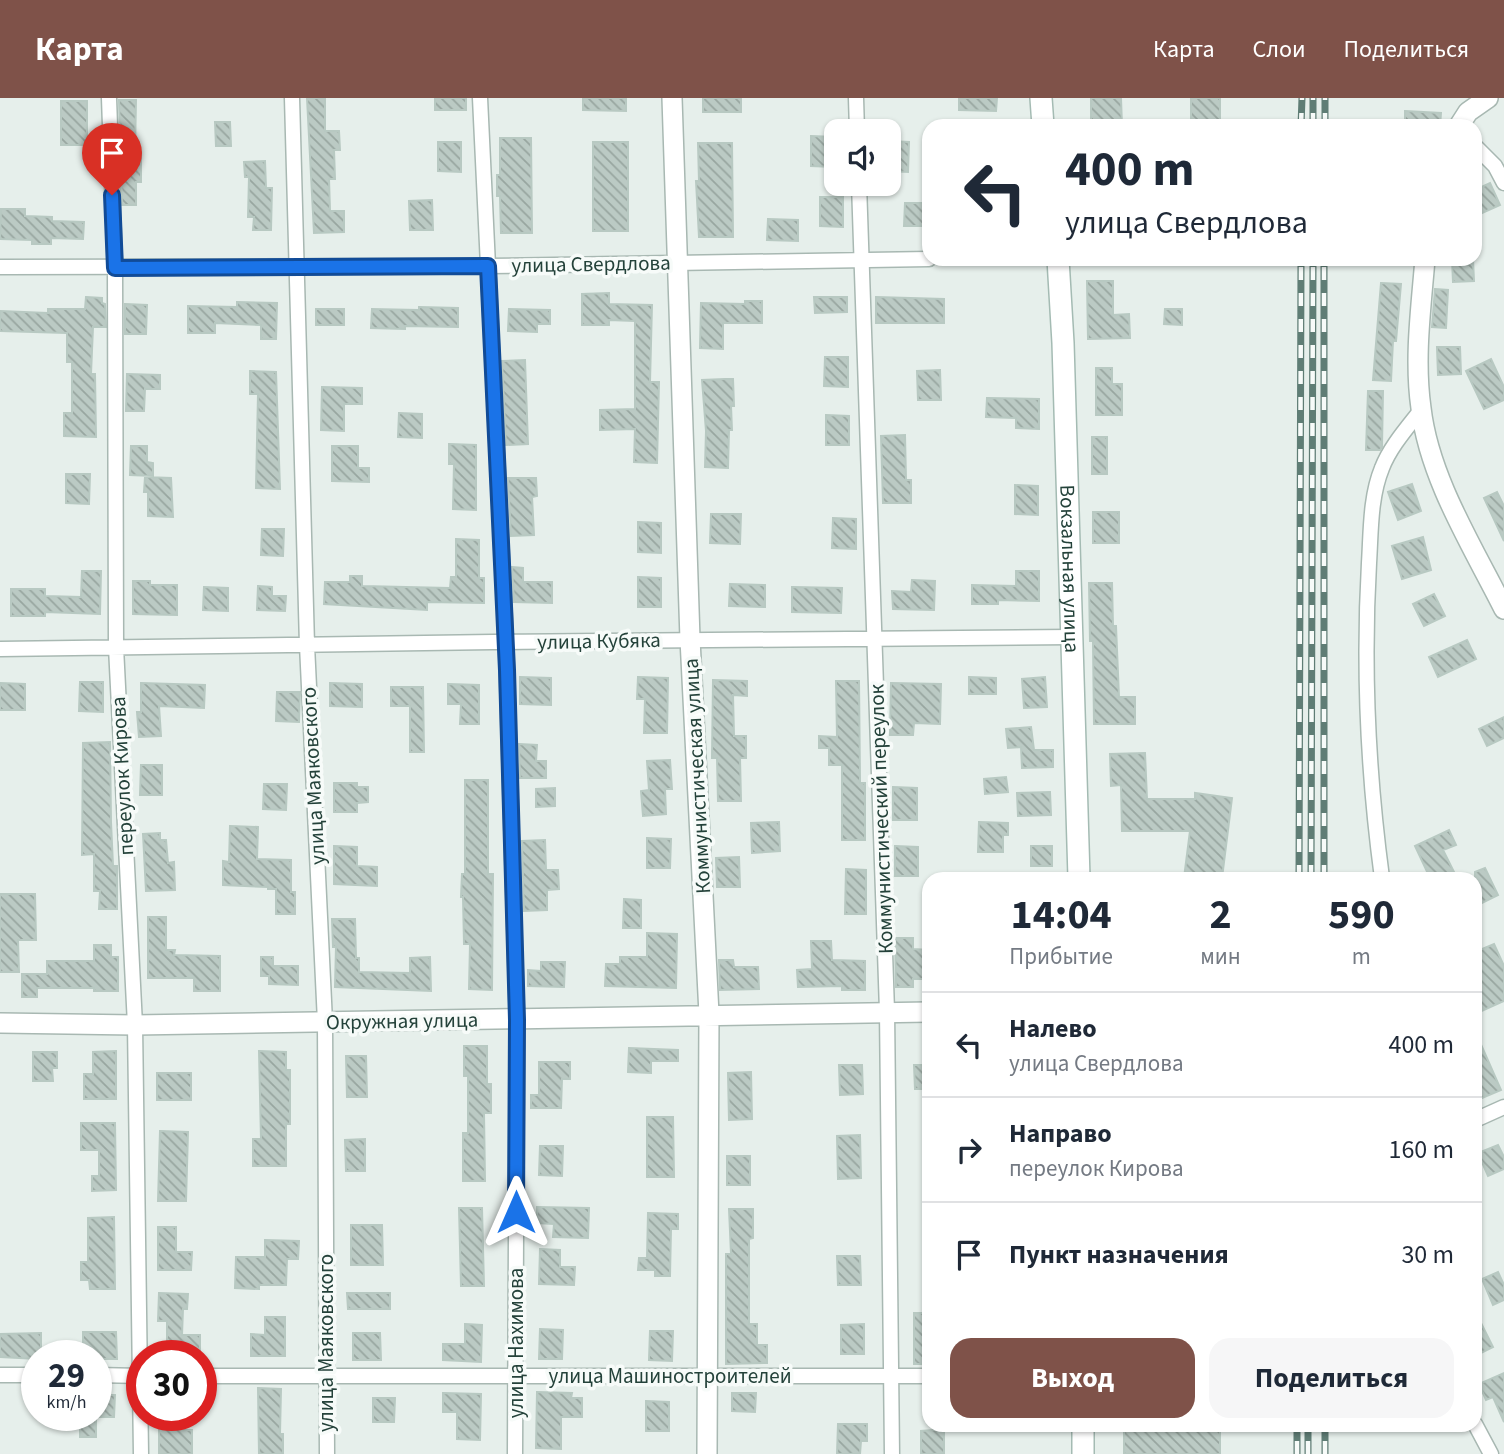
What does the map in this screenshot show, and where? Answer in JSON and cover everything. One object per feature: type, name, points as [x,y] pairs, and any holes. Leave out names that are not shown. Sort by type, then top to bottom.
[{"type":"main road","points":[[1041,98],[1042,119]]},
{"type":"main road","name":"Вокзальная улица","points":[[1058,266],[1079,872]]},
{"type":"main road","points":[[1083,1432],[1083,1454]]},
{"type":"street","name":"переулок Кирова","points":[[109,98],[115,268],[116,647],[135,1025],[141,1340]]},
{"type":"street","name":"улица Маяковского","points":[[292,98],[307,645],[325,1021],[327,1454]]},
{"type":"street","name":"улица Нахимова","points":[[480,98],[506,643],[517,1020],[515,1454]]},
{"type":"street","name":"Коммунистическая улица","points":[[672,98],[690,639],[709,1014],[707,1454]]},
{"type":"street","points":[[856,98],[857,119]]},
{"type":"street","points":[[1465,119],[1481,102]]},
{"type":"street","points":[[1482,153],[1495,166],[1504,183]]},
{"type":"street","name":"Коммунистический переулок","points":[[859,196],[887,1012],[892,1454]]},
{"type":"street","name":"улица Свердлова","points":[[0,267],[488,266],[922,259]]},
{"type":"street","points":[[1425,266],[1418,387],[1428,444],[1435,467],[1504,609]]},
{"type":"street","points":[[1381,872],[1372,806],[1365,634],[1373,508],[1381,469],[1421,410]]},
{"type":"street","name":"улица Кубяка","points":[[0,649],[690,639],[1072,637]]},
{"type":"street","name":"Окружная улица","points":[[0,1023],[135,1025],[922,1012]]},
{"type":"street","points":[[1482,1117],[1504,1107]]},
{"type":"street","points":[[0,1375],[21,1375]]},
{"type":"street","name":"улица Машиностроителей","points":[[217,1376],[922,1376]]},
{"type":"street","name":"переулок Кирова","points":[[141,1431],[141,1454]]},
{"type":"street","points":[[1479,1432],[1491,1454]]},
{"type":"building","points":[[307,98],[325,98],[325,131],[339,131],[340,150],[334,150],[335,179],[329,179],[330,211],[344,211],[344,232],[314,233]]},
{"type":"building","points":[[435,98],[466,98],[466,110],[435,110]]},
{"type":"building","points":[[583,98],[626,98],[626,111],[583,110]]},
{"type":"building","points":[[703,98],[741,98],[741,112],[703,112]]},
{"type":"building","points":[[959,98],[997,98],[996,111],[959,110]]},
{"type":"building","points":[[1091,98],[1121,98],[1122,119],[1091,119]]},
{"type":"building","points":[[1191,98],[1220,98],[1220,119],[1191,119]]},
{"type":"building","points":[[119,100],[136,100],[135,152],[141,152],[141,182],[136,182],[136,205],[122,205]]},
{"type":"building","points":[[61,101],[87,101],[87,145],[61,145]]},
{"type":"building","points":[[1405,111],[1441,113],[1441,119],[1405,119]]},
{"type":"building","points":[[215,122],[230,122],[231,146],[216,146]]},
{"type":"building","points":[[811,136],[824,137],[824,167],[811,166]]},
{"type":"building","points":[[500,138],[531,138],[532,233],[501,233],[500,196],[497,196]]},
{"type":"building","points":[[438,142],[461,142],[461,172],[438,171]]},
{"type":"building","points":[[593,142],[628,142],[628,231],[593,231]]},
{"type":"building","points":[[901,142],[909,142],[908,172],[901,172]]},
{"type":"building","points":[[698,143],[732,143],[733,237],[699,237],[696,181],[699,181]]},
{"type":"building","points":[[265,161],[266,188],[272,188],[271,230],[253,230],[254,217],[248,217],[249,177],[245,177],[244,162]]},
{"type":"building","points":[[1490,183],[1500,205],[1482,213],[1482,187]]},
{"type":"building","points":[[820,197],[843,197],[843,227],[820,226]]},
{"type":"building","points":[[432,200],[433,230],[410,230],[409,201]]},
{"type":"building","points":[[905,203],[922,203],[922,226],[904,226]]},
{"type":"building","points":[[1,209],[25,209],[25,216],[52,217],[52,221],[84,222],[83,239],[51,238],[51,244],[32,244],[32,240],[0,239]]},
{"type":"building","points":[[768,219],[798,220],[798,241],[767,240]]},
{"type":"building","points":[[1452,266],[1473,266],[1474,281],[1453,282]]},
{"type":"building","points":[[1087,281],[1113,281],[1113,315],[1129,314],[1130,338],[1088,339]]},
{"type":"building","points":[[1381,283],[1401,284],[1396,341],[1393,341],[1391,381],[1373,380]]},
{"type":"building","points":[[1435,289],[1448,290],[1446,328],[1432,327]]},
{"type":"building","points":[[609,293],[609,304],[652,305],[650,382],[659,382],[657,463],[634,462],[635,429],[600,430],[600,410],[635,409],[635,321],[609,320],[609,325],[582,325],[582,294]]},
{"type":"building","points":[[86,297],[102,298],[102,303],[105,304],[106,327],[93,327],[91,374],[95,374],[96,437],[64,436],[64,413],[72,413],[72,362],[67,362],[67,333],[0,331],[0,311],[48,313],[48,309],[85,309]]},
{"type":"building","points":[[814,297],[847,297],[847,312],[815,313]]},
{"type":"building","points":[[876,297],[944,299],[944,323],[876,323]]},
{"type":"building","points":[[745,301],[762,301],[762,323],[723,323],[723,349],[700,348],[701,303],[745,304]]},
{"type":"building","points":[[237,302],[277,303],[276,339],[261,339],[261,325],[215,323],[215,333],[188,333],[188,306],[237,307]]},
{"type":"building","points":[[125,304],[147,305],[146,334],[125,334]]},
{"type":"building","points":[[419,307],[458,308],[458,327],[371,328],[372,309],[419,310]]},
{"type":"building","points":[[316,309],[344,309],[344,325],[316,325]]},
{"type":"building","points":[[509,309],[550,310],[550,324],[537,324],[537,332],[508,331]]},
{"type":"building","points":[[1165,309],[1182,309],[1182,325],[1164,324]]},
{"type":"building","points":[[1437,347],[1460,347],[1461,374],[1438,375]]},
{"type":"building","points":[[825,357],[848,357],[848,387],[824,386]]},
{"type":"building","points":[[1491,359],[1504,387],[1504,400],[1484,409],[1466,371]]},
{"type":"building","points":[[525,360],[528,444],[506,445],[502,361]]},
{"type":"building","points":[[1096,368],[1112,368],[1112,384],[1122,384],[1122,415],[1096,415]]},
{"type":"building","points":[[940,370],[941,400],[918,400],[917,371]]},
{"type":"building","points":[[250,371],[276,372],[280,489],[256,488],[258,394],[250,394]]},
{"type":"building","points":[[127,374],[160,375],[160,389],[145,389],[144,411],[126,411]]},
{"type":"building","points":[[733,379],[734,406],[731,406],[732,430],[729,430],[728,468],[705,467],[706,431],[702,380]]},
{"type":"building","points":[[322,387],[362,388],[362,404],[344,404],[344,431],[321,430]]},
{"type":"building","points":[[1368,391],[1383,391],[1380,450],[1366,450]]},
{"type":"building","points":[[987,398],[1039,399],[1039,429],[1016,428],[1016,418],[986,417]]},
{"type":"building","points":[[399,413],[422,414],[422,438],[398,437]]},
{"type":"building","points":[[826,415],[849,416],[849,445],[826,445]]},
{"type":"building","points":[[905,435],[906,480],[911,480],[911,503],[883,503],[881,436]]},
{"type":"building","points":[[1092,437],[1107,437],[1107,474],[1092,474]]},
{"type":"building","points":[[449,444],[476,445],[476,510],[453,509],[454,464],[449,464]]},
{"type":"building","points":[[131,446],[147,446],[147,462],[153,463],[153,476],[130,475]]},
{"type":"building","points":[[332,446],[358,446],[358,468],[369,468],[369,482],[332,481]]},
{"type":"building","points":[[66,474],[90,474],[89,504],[66,503]]},
{"type":"building","points":[[145,477],[171,478],[173,517],[148,516],[148,492],[144,492]]},
{"type":"building","points":[[508,478],[536,478],[537,496],[532,497],[534,535],[511,536]]},
{"type":"building","points":[[1412,484],[1421,511],[1398,520],[1388,492]]},
{"type":"building","points":[[1015,485],[1038,486],[1038,515],[1015,514]]},
{"type":"building","points":[[1497,492],[1504,506],[1504,541],[1484,498]]},
{"type":"building","points":[[1093,512],[1119,512],[1119,543],[1093,543]]},
{"type":"building","points":[[711,514],[741,514],[740,544],[710,543]]},
{"type":"building","points":[[833,518],[856,519],[856,549],[832,548]]},
{"type":"building","points":[[638,522],[661,523],[661,553],[638,552]]},
{"type":"building","points":[[262,529],[284,529],[283,556],[261,555]]},
{"type":"building","points":[[1423,537],[1431,570],[1402,579],[1392,546]]},
{"type":"building","points":[[456,539],[479,540],[479,578],[484,578],[484,603],[427,602],[427,610],[324,604],[325,582],[350,582],[350,576],[362,576],[362,586],[450,588],[451,577],[456,577]]},
{"type":"building","points":[[512,567],[523,568],[523,582],[552,582],[552,603],[514,602]]},
{"type":"building","points":[[82,571],[101,571],[100,614],[45,612],[45,616],[11,616],[11,589],[45,589],[45,596],[81,597]]},
{"type":"building","points":[[1016,571],[1039,571],[1039,601],[998,600],[998,604],[972,604],[972,585],[1016,586]]},
{"type":"building","points":[[638,577],[661,578],[661,607],[638,607]]},
{"type":"building","points":[[912,580],[935,581],[934,610],[893,609],[892,591],[911,592]]},
{"type":"building","points":[[133,581],[150,581],[150,585],[177,585],[177,615],[133,614]]},
{"type":"building","points":[[1089,583],[1112,583],[1119,697],[1135,697],[1135,724],[1094,724]]},
{"type":"building","points":[[730,584],[765,585],[765,607],[729,606]]},
{"type":"building","points":[[258,586],[272,587],[272,596],[286,596],[285,611],[257,610]]},
{"type":"building","points":[[204,587],[228,588],[228,611],[203,610]]},
{"type":"building","points":[[792,587],[842,588],[841,613],[792,612]]},
{"type":"building","points":[[1434,594],[1445,616],[1424,626],[1413,604]]},
{"type":"building","points":[[1467,640],[1476,659],[1438,677],[1429,657]]},
{"type":"building","points":[[520,677],[551,678],[551,705],[520,704]]},
{"type":"building","points":[[638,677],[668,678],[667,733],[644,733],[645,699],[637,699]]},
{"type":"building","points":[[969,677],[996,678],[996,694],[969,694]]},
{"type":"building","points":[[1045,677],[1047,707],[1024,708],[1022,679]]},
{"type":"building","points":[[713,680],[747,681],[747,696],[733,695],[734,736],[746,736],[746,758],[740,758],[741,801],[718,801],[717,758],[712,758]]},
{"type":"building","points":[[836,681],[859,681],[860,783],[865,783],[865,840],[842,840],[842,765],[829,765],[829,748],[819,748],[819,736],[837,737]]},
{"type":"building","points":[[80,682],[103,682],[103,712],[79,711]]},
{"type":"building","points":[[0,683],[25,684],[25,710],[0,710]]},
{"type":"building","points":[[141,683],[205,685],[204,708],[159,706],[161,736],[139,737],[137,712],[141,712]]},
{"type":"building","points":[[330,683],[362,684],[362,707],[330,706]]},
{"type":"building","points":[[891,683],[941,684],[940,724],[914,723],[913,735],[890,735]]},
{"type":"building","points":[[448,684],[479,685],[479,724],[460,724],[461,704],[448,704]]},
{"type":"building","points":[[391,687],[423,687],[424,752],[410,752],[410,706],[391,706]]},
{"type":"building","points":[[277,692],[300,692],[299,722],[276,721]]},
{"type":"building","points":[[1504,717],[1504,738],[1487,746],[1479,729]]},
{"type":"building","points":[[1031,727],[1034,750],[1053,750],[1053,767],[1022,768],[1021,747],[1008,748],[1006,729]]},
{"type":"building","points":[[110,742],[111,822],[113,866],[117,866],[117,909],[99,909],[100,891],[94,891],[94,854],[82,855],[83,743]]},
{"type":"building","points":[[519,744],[537,745],[536,761],[546,761],[546,778],[520,778]]},
{"type":"building","points":[[1145,753],[1147,799],[1195,799],[1195,793],[1232,798],[1223,872],[1185,872],[1190,831],[1122,831],[1121,785],[1111,786],[1110,754]]},
{"type":"building","points":[[670,760],[672,789],[665,789],[666,814],[643,816],[641,791],[649,790],[647,761]]},
{"type":"building","points":[[141,765],[162,765],[162,795],[140,795]]},
{"type":"building","points":[[1006,777],[1008,792],[985,794],[984,779]]},
{"type":"building","points":[[465,780],[488,780],[488,874],[493,874],[492,990],[469,989],[470,944],[464,944],[461,897],[462,874],[465,874]]},
{"type":"building","points":[[334,783],[357,783],[357,787],[368,787],[368,802],[357,803],[357,812],[334,812]]},
{"type":"building","points":[[264,784],[287,784],[286,810],[263,809]]},
{"type":"building","points":[[893,787],[917,788],[917,820],[893,820]]},
{"type":"building","points":[[555,788],[555,806],[536,807],[536,789]]},
{"type":"building","points":[[1050,792],[1051,815],[1018,816],[1017,793]]},
{"type":"building","points":[[779,822],[780,851],[752,853],[751,823]]},
{"type":"building","points":[[979,822],[1008,823],[1008,835],[1003,835],[1003,852],[978,852]]},
{"type":"building","points":[[230,826],[258,827],[257,859],[291,860],[291,892],[295,892],[295,914],[276,914],[276,889],[223,885],[223,861],[229,862]]},
{"type":"building","points":[[1449,830],[1456,845],[1443,850],[1454,872],[1427,872],[1415,846]]},
{"type":"building","points":[[160,833],[160,840],[166,840],[168,863],[174,862],[175,890],[146,891],[143,834]]},
{"type":"building","points":[[647,838],[671,839],[670,868],[647,868]]},
{"type":"building","points":[[545,840],[546,870],[558,870],[559,889],[547,890],[547,910],[524,911],[522,841]]},
{"type":"building","points":[[334,846],[357,847],[357,866],[377,867],[377,886],[334,884]]},
{"type":"building","points":[[895,846],[918,847],[918,876],[895,876]]},
{"type":"building","points":[[1031,846],[1052,846],[1052,866],[1031,866]]},
{"type":"building","points":[[739,857],[740,887],[717,887],[716,858]]},
{"type":"building","points":[[1485,868],[1498,895],[1482,903],[1482,872],[1475,872]]},
{"type":"building","points":[[846,869],[866,870],[866,914],[845,914]]},
{"type":"building","points":[[0,894],[35,894],[36,940],[18,940],[19,972],[0,972]]},
{"type":"building","points":[[624,899],[641,900],[641,928],[623,928]]},
{"type":"building","points":[[148,917],[166,917],[166,950],[175,950],[174,955],[220,956],[220,991],[194,991],[194,978],[148,978]]},
{"type":"building","points":[[332,919],[355,919],[359,972],[410,973],[410,958],[430,957],[431,991],[335,987],[336,947],[333,947]]},
{"type":"building","points":[[647,933],[677,934],[676,988],[605,986],[606,964],[620,964],[620,957],[647,957]]},
{"type":"building","points":[[895,938],[913,938],[913,949],[922,950],[922,979],[913,979],[913,987],[896,987]]},
{"type":"building","points":[[811,941],[831,941],[832,960],[865,961],[865,990],[842,990],[842,986],[798,987],[797,970],[812,969]]},
{"type":"building","points":[[1494,944],[1504,966],[1504,1001],[1482,1011],[1482,949]]},
{"type":"building","points":[[94,945],[111,945],[111,957],[118,957],[118,991],[94,991],[94,988],[37,988],[37,997],[22,997],[22,974],[47,974],[47,961],[94,961]]},
{"type":"building","points":[[261,957],[273,957],[273,966],[298,966],[298,985],[269,984],[269,976],[261,976]]},
{"type":"building","points":[[719,960],[733,960],[734,967],[758,967],[759,989],[720,990]]},
{"type":"building","points":[[541,962],[565,962],[564,987],[528,986],[528,970],[541,971]]},
{"type":"building","points":[[464,1046],[487,1046],[487,1084],[491,1084],[491,1113],[484,1113],[485,1181],[463,1181],[463,1133],[468,1133],[468,1076],[464,1076]]},
{"type":"building","points":[[1482,1047],[1501,1090],[1482,1098]]},
{"type":"building","points":[[629,1048],[678,1050],[678,1061],[651,1061],[651,1073],[628,1072]]},
{"type":"building","points":[[116,1051],[116,1099],[84,1099],[84,1074],[93,1074],[93,1052]]},
{"type":"building","points":[[259,1051],[286,1052],[286,1070],[290,1070],[290,1124],[286,1124],[286,1166],[253,1166],[253,1139],[261,1139]]},
{"type":"building","points":[[33,1052],[57,1052],[57,1068],[52,1068],[53,1081],[33,1081]]},
{"type":"building","points":[[346,1056],[366,1056],[367,1097],[347,1097]]},
{"type":"building","points":[[539,1062],[570,1062],[570,1079],[562,1079],[561,1108],[531,1108],[531,1095],[539,1095]]},
{"type":"building","points":[[839,1065],[862,1065],[863,1094],[840,1095]]},
{"type":"building","points":[[914,1065],[922,1065],[922,1089],[915,1089]]},
{"type":"building","points":[[751,1072],[752,1119],[729,1120],[728,1073]]},
{"type":"building","points":[[157,1073],[191,1073],[191,1100],[157,1100]]},
{"type":"building","points":[[647,1117],[673,1117],[674,1177],[647,1177]]},
{"type":"building","points":[[81,1123],[115,1123],[116,1190],[92,1191],[92,1176],[99,1176],[99,1150],[81,1150]]},
{"type":"building","points":[[160,1131],[188,1132],[186,1201],[158,1201]]},
{"type":"building","points":[[860,1135],[861,1178],[838,1179],[837,1136]]},
{"type":"building","points":[[365,1139],[365,1171],[346,1171],[345,1140]]},
{"type":"building","points":[[1498,1145],[1504,1157],[1504,1169],[1488,1176],[1482,1162],[1482,1151]]},
{"type":"building","points":[[540,1146],[563,1146],[562,1176],[539,1175]]},
{"type":"building","points":[[727,1156],[750,1156],[750,1185],[727,1185]]},
{"type":"building","points":[[537,1207],[589,1208],[588,1238],[553,1237],[554,1224],[537,1223]]},
{"type":"building","points":[[459,1208],[482,1208],[484,1286],[461,1286]]},
{"type":"building","points":[[729,1209],[753,1209],[753,1238],[749,1239],[749,1324],[757,1324],[757,1345],[767,1345],[767,1363],[726,1364],[726,1254],[731,1254]]},
{"type":"building","points":[[648,1213],[678,1214],[678,1229],[671,1229],[670,1276],[655,1276],[655,1270],[638,1270],[639,1258],[647,1258]]},
{"type":"building","points":[[114,1217],[115,1289],[90,1289],[89,1280],[81,1280],[81,1262],[88,1262],[88,1218]]},
{"type":"building","points":[[351,1225],[382,1225],[383,1265],[351,1265]]},
{"type":"building","points":[[158,1227],[176,1227],[176,1252],[192,1252],[191,1270],[158,1270]]},
{"type":"building","points":[[265,1240],[299,1241],[298,1259],[287,1259],[286,1285],[259,1285],[259,1289],[235,1288],[236,1257],[265,1257]]},
{"type":"building","points":[[540,1249],[560,1250],[560,1267],[575,1267],[574,1285],[539,1284]]},
{"type":"building","points":[[837,1256],[860,1256],[861,1285],[838,1285]]},
{"type":"building","points":[[1498,1272],[1504,1285],[1504,1300],[1493,1305],[1482,1279]]},
{"type":"building","points":[[159,1293],[188,1294],[187,1309],[183,1309],[182,1335],[200,1335],[200,1340],[167,1340],[167,1321],[158,1321]]},
{"type":"building","points":[[347,1293],[390,1293],[390,1309],[348,1309]]},
{"type":"building","points":[[914,1313],[922,1313],[922,1364],[914,1364]]},
{"type":"building","points":[[265,1317],[285,1317],[285,1356],[251,1356],[251,1334],[265,1335]]},
{"type":"building","points":[[465,1324],[482,1325],[481,1362],[443,1360],[443,1344],[465,1344]]},
{"type":"building","points":[[864,1324],[864,1354],[841,1354],[841,1325]]},
{"type":"building","points":[[1482,1325],[1493,1347],[1482,1352]]},
{"type":"building","points":[[540,1329],[563,1330],[562,1359],[539,1359]]},
{"type":"building","points":[[650,1331],[673,1331],[672,1361],[649,1360]]},
{"type":"building","points":[[83,1332],[116,1332],[117,1359],[112,1359],[112,1340],[83,1340]]},
{"type":"building","points":[[41,1333],[41,1340],[21,1340],[21,1358],[0,1357],[0,1334]]},
{"type":"building","points":[[353,1333],[380,1333],[381,1360],[353,1360]]},
{"type":"building","points":[[1504,1373],[1504,1422],[1493,1397],[1486,1400],[1482,1383]]},
{"type":"building","points":[[258,1388],[281,1389],[280,1434],[283,1434],[283,1454],[259,1454]]},
{"type":"building","points":[[537,1392],[572,1393],[571,1398],[582,1398],[582,1417],[561,1417],[561,1449],[536,1448]]},
{"type":"building","points":[[443,1393],[481,1394],[480,1440],[457,1439],[457,1412],[443,1412]]},
{"type":"building","points":[[732,1393],[756,1393],[755,1412],[732,1411]]},
{"type":"building","points":[[112,1395],[115,1395],[112,1417]]},
{"type":"building","points":[[373,1398],[395,1398],[394,1422],[373,1422]]},
{"type":"building","points":[[646,1401],[669,1402],[669,1431],[646,1431]]},
{"type":"building","points":[[838,1424],[867,1424],[867,1441],[861,1441],[860,1454],[837,1454]]},
{"type":"building","points":[[80,1431],[96,1431],[96,1437],[80,1437]]},
{"type":"building","points":[[159,1431],[192,1431],[192,1454],[159,1454]]},
{"type":"building","points":[[921,1431],[944,1432],[944,1454],[921,1454]]},
{"type":"building","points":[[1124,1432],[1220,1432],[1220,1454],[1124,1454]]},
{"type":"railway","points":[[1301,119],[1302,98]]},
{"type":"railway","points":[[1313,98],[1313,119]]},
{"type":"railway","points":[[1325,98],[1325,119]]},
{"type":"railway","points":[[1299,872],[1301,266]]},
{"type":"railway","points":[[1311,872],[1313,266]]},
{"type":"railway","points":[[1324,266],[1324,872]]},
{"type":"railway","points":[[1297,1432],[1297,1454]]},
{"type":"railway","points":[[1308,1432],[1308,1454]]},
{"type":"railway","points":[[1325,1432],[1325,1454]]},
{"type":"route","points":[[112,195],[115,268],[488,266],[507,670],[517,1020],[516,1212]]}]
